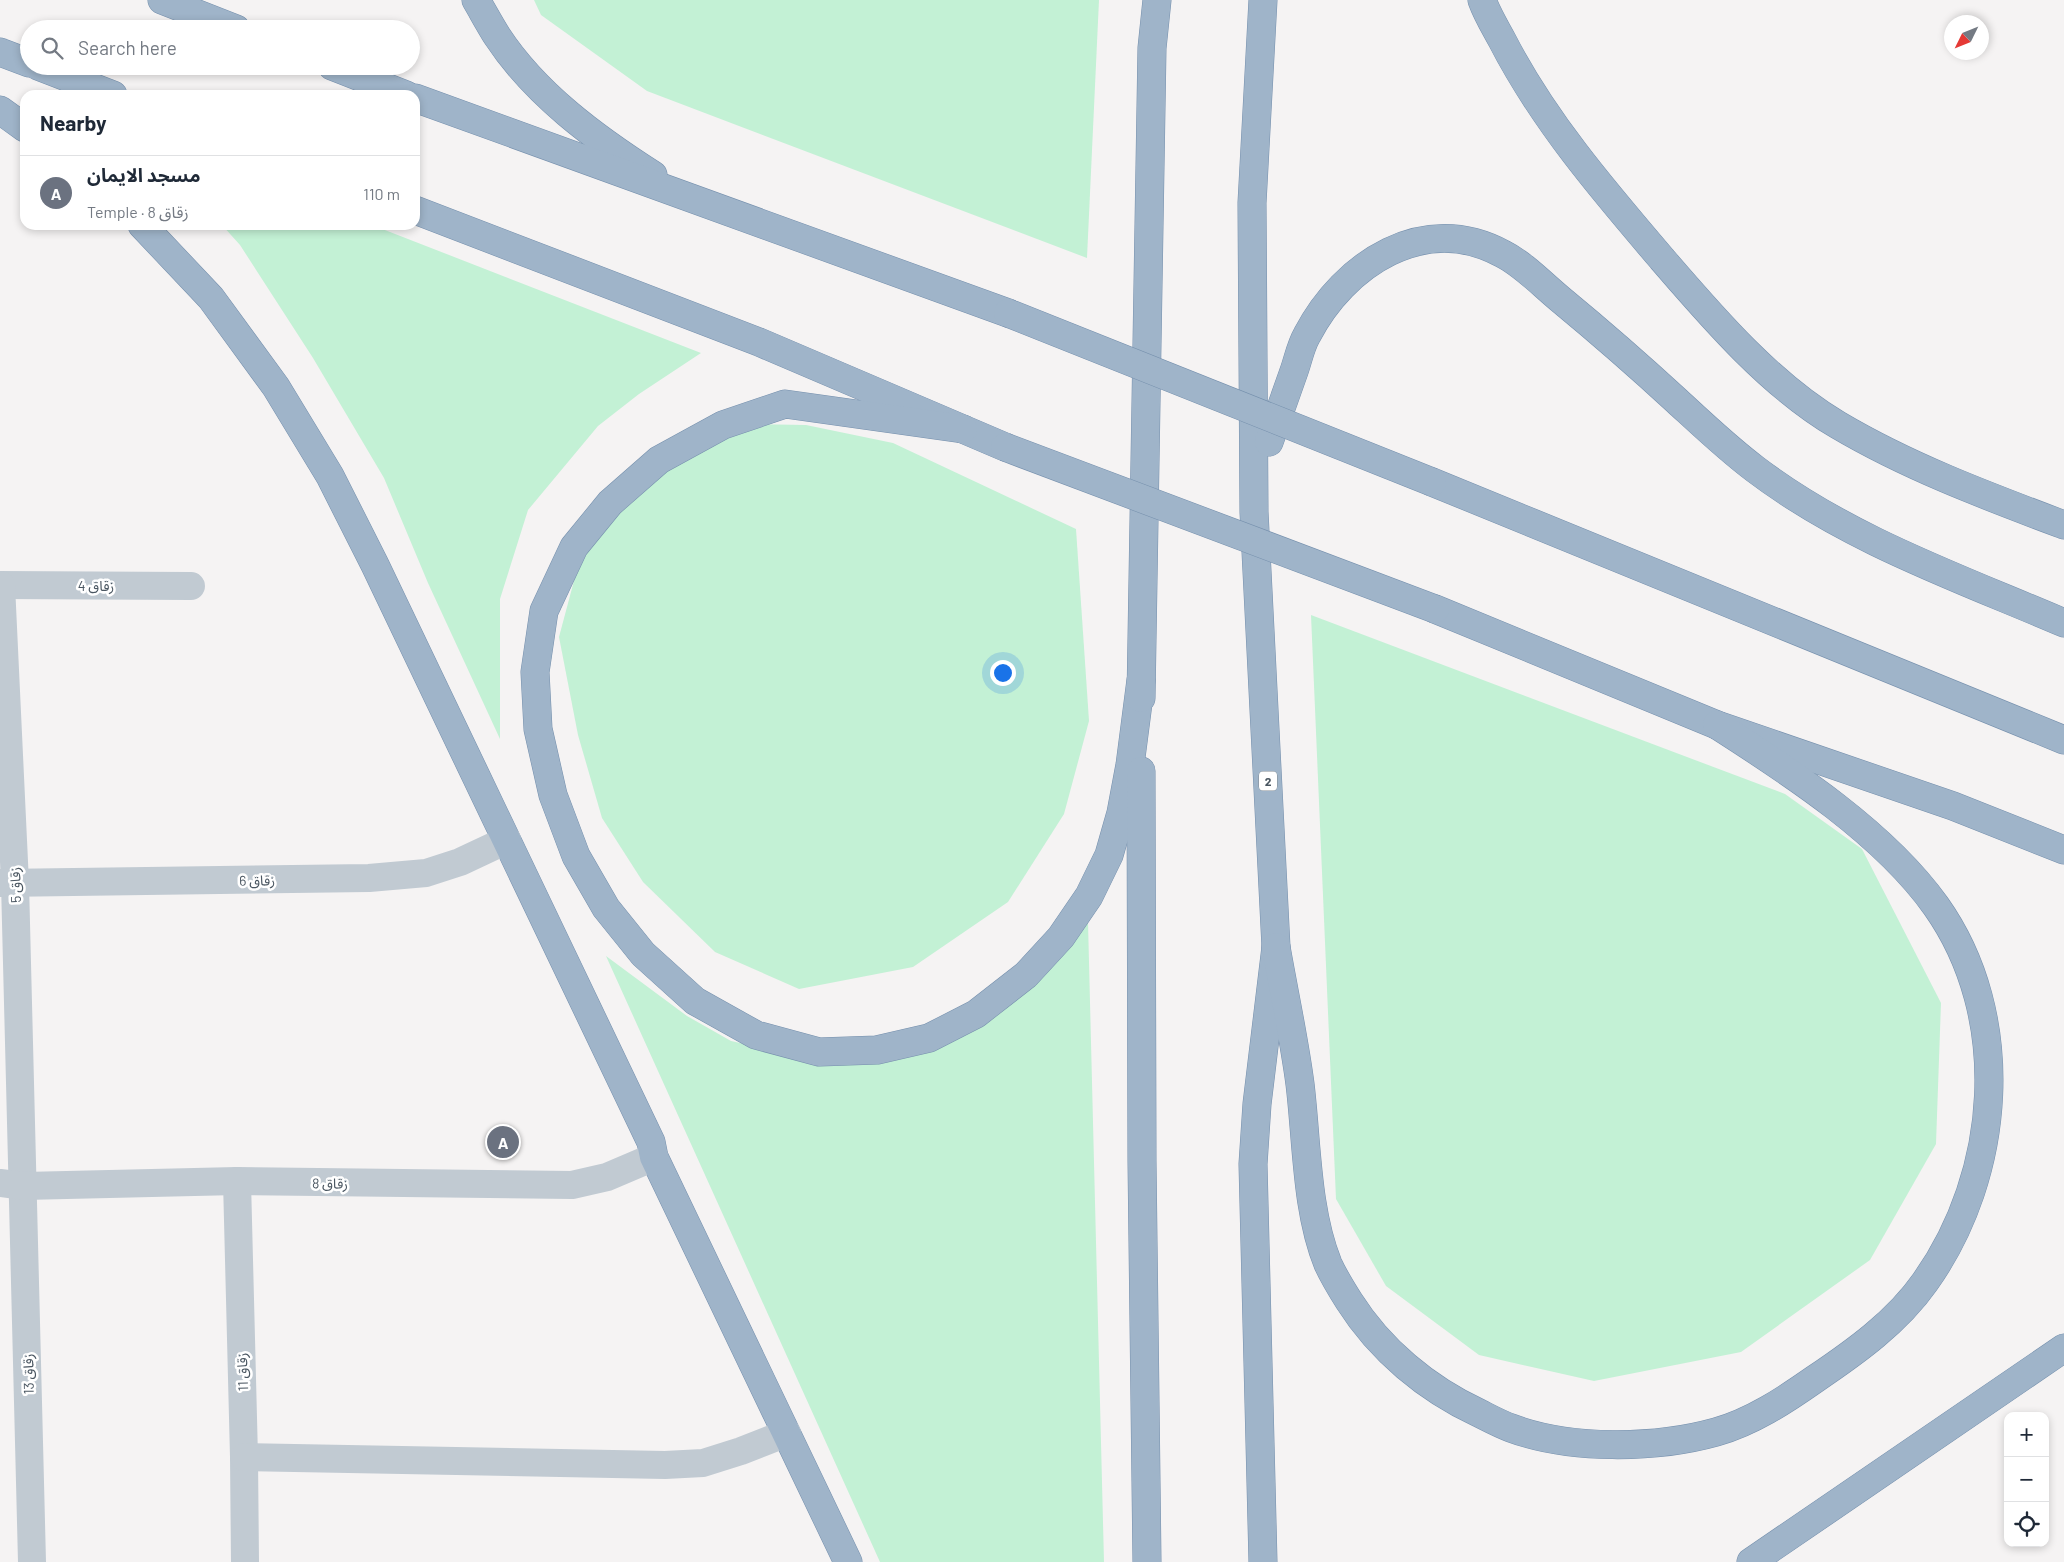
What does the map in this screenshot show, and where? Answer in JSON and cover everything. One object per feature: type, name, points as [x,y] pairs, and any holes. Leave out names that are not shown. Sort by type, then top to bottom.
[{"type":"highway","points":[[162,0],[213,20]]},
{"type":"highway","points":[[476,0],[498,37],[538,86],[586,128],[639,166],[692,199]]},
{"type":"highway","points":[[1147,1562],[1142,1161],[1141,680],[1152,48],[1155,0]]},
{"type":"highway","name":"2","points":[[1263,0],[1252,203],[1254,512],[1276,947],[1253,1164],[1263,1562]]},
{"type":"highway","points":[[1482,0],[1513,62],[1548,118],[1591,174],[1702,304],[1794,395],[1837,425],[1919,467],[2064,525]]},
{"type":"highway","points":[[0,52],[20,60]]},
{"type":"highway","points":[[62,75],[101,90]]},
{"type":"highway","points":[[355,75],[393,90]]},
{"type":"highway","points":[[420,100],[1008,313],[1432,482],[2064,740]]},
{"type":"highway","points":[[0,110],[20,124]]},
{"type":"highway","points":[[420,212],[759,342],[1005,447],[1435,609],[1717,725],[1953,806],[2064,850]]},
{"type":"highway","points":[[147,230],[211,298],[276,387],[330,476],[375,565],[507,840],[651,1142],[654,1158],[848,1562]]},
{"type":"highway","points":[[1254,512],[1262,462],[1305,338],[1323,306],[1355,275],[1389,251],[1414,242],[1436,239],[1461,240],[1480,244],[1505,254],[1593,326],[1754,469],[1811,508],[1872,540],[2064,623]]},
{"type":"highway","points":[[963,429],[785,404],[723,425],[659,460],[610,503],[574,547],[544,611],[535,672],[538,730],[553,794],[573,847],[606,908],[643,954],[695,1001],[756,1035],[819,1052],[877,1050],[929,1038],[976,1014],[1026,975],[1061,937],[1089,896],[1109,855],[1121,813],[1130,765],[1141,680]]},
{"type":"highway","points":[[1276,947],[1298,1073],[1311,1189],[1318,1232],[1334,1274],[1351,1304],[1382,1344],[1418,1377],[1462,1405],[1512,1429],[1563,1441],[1620,1444],[1668,1441],[1718,1432],[1765,1411],[1848,1356],[1891,1320],[1925,1282],[1955,1230],[1974,1181],[1987,1126],[1990,1068],[1984,1015],[1966,957],[1936,907],[1898,861],[1855,822],[1759,752],[1717,725]]},
{"type":"highway","points":[[1751,1562],[2064,1348]]},
{"type":"street","name":"زقاق 4","points":[[0,585],[192,586]]},
{"type":"street","name":"زقاق 5","points":[[0,585],[8,883],[12,1184]]},
{"type":"street","name":"زقاق 6","points":[[8,883],[369,878],[426,873],[460,862],[507,840]]},
{"type":"street","name":"زقاق 8","points":[[12,1184],[237,1182],[572,1185],[607,1178],[654,1158]]},
{"type":"street","name":"زقاق 11","points":[[237,1182],[245,1562]]},
{"type":"street","name":"زقاق 13","points":[[12,1184],[32,1562]]},
{"type":"street","points":[[244,1457],[674,1465],[703,1463],[742,1451],[787,1433]]},
{"type":"green space","points":[[534,0],[1099,0],[1087,258],[647,91],[541,15]]},
{"type":"green space","points":[[226,230],[385,230],[701,353],[639,394],[598,426],[528,510],[500,599],[500,739],[428,583],[384,478],[313,358],[240,245]]},
{"type":"green space","points":[[752,424],[806,425],[893,443],[1076,529],[1089,721],[1064,814],[1008,902],[913,967],[799,989],[715,952],[643,882],[602,818],[578,735],[559,637],[579,562],[625,497],[682,452]]},
{"type":"green space","points":[[1311,615],[1785,794],[1862,849],[1941,1003],[1936,1144],[1870,1260],[1741,1352],[1594,1381],[1479,1355],[1386,1286],[1336,1199]]},
{"type":"green space","points":[[1088,922],[1104,1562],[880,1562],[606,956],[687,1016],[731,1041],[785,1053],[912,1047]]},
{"type":"place","name":"مسجد الايمان","points":[[503,1142]]}]
